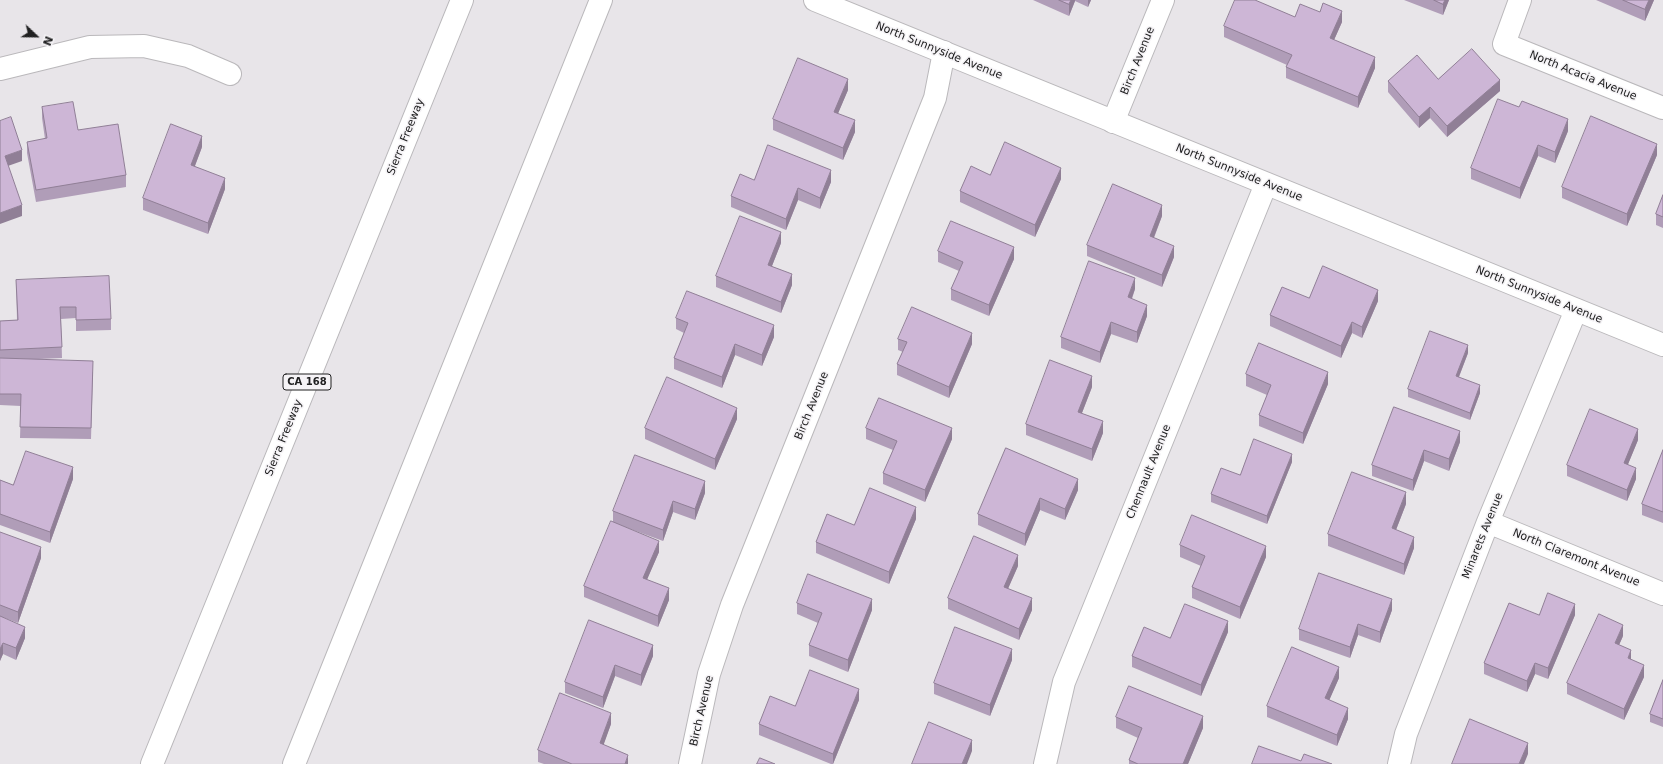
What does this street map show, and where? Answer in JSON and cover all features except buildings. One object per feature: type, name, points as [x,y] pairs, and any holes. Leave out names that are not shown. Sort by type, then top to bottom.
[{"type":"main road","name":"Sierra Freeway","points":[[152,764],[462,0]]},
{"type":"main road","points":[[294,764],[601,0]]},
{"type":"main road","name":"North Sunnyside Avenue","points":[[815,0],[1663,345]]},
{"type":"main road","name":"Birch Avenue","points":[[1113,122],[1163,0]]},
{"type":"main road","name":"North Acacia Avenue","points":[[1520,0],[1504,44],[1663,108]]},
{"type":"main road","points":[[0,69],[90,47],[144,46],[188,56],[230,74]]},
{"type":"main road","name":"Birch Avenue","points":[[690,764],[709,674],[732,605],[935,98],[944,52]]},
{"type":"main road","name":"Chennault Avenue","points":[[1044,764],[1064,682],[1266,184]]},
{"type":"main road","name":"Minarets Avenue","points":[[1399,764],[1406,734],[1488,522],[1576,310]]},
{"type":"main road","name":"North Claremont Avenue","points":[[1488,522],[1663,594]]},
{"type":"main road","points":[[302,764],[336,658]]}]
